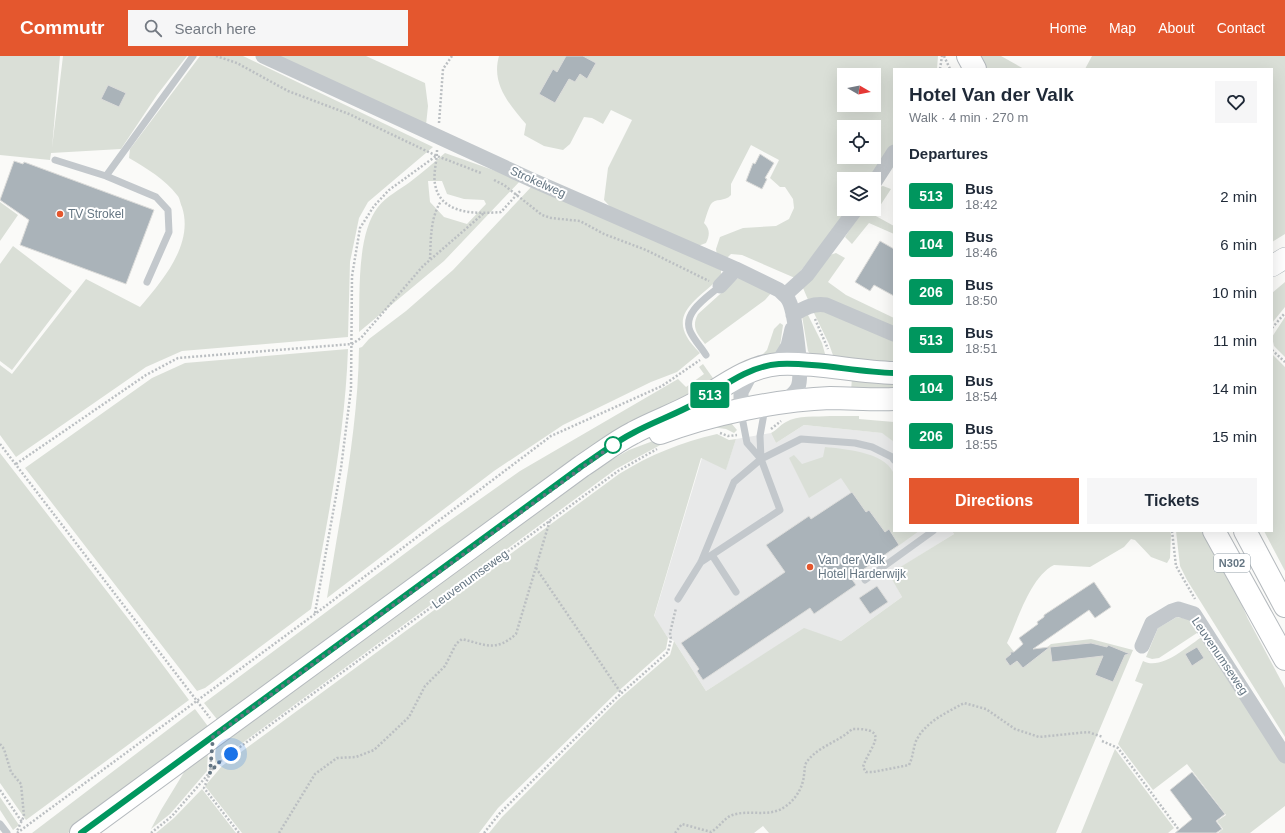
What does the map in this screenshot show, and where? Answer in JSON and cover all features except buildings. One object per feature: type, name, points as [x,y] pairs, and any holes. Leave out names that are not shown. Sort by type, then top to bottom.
[{"type":"main road","points":[[968,56],[974,68]]},
{"type":"main road","points":[[1273,251],[1285,245]]},
{"type":"main road","points":[[1273,265],[1285,258]]},
{"type":"main road","name":"Leuvenumseweg","points":[[81,833],[582,466],[633,433],[683,410],[752,372],[777,364],[800,364],[869,372],[893,373]]},
{"type":"main road","name":"Leuvenumseweg","points":[[582,466],[667,430],[741,410],[777,409],[830,398],[893,399]]},
{"type":"main road","name":"N302","points":[[1215,532],[1285,659]]},
{"type":"main road","name":"N302","points":[[1246,532],[1285,606]]},
{"type":"street","name":"Strokelweg","points":[[263,56],[532,180],[736,269],[785,295]]},
{"type":"street","points":[[881,172],[893,154]]},
{"type":"street","points":[[777,409],[793,394],[798,387],[800,364],[792,307],[785,295],[807,275],[851,216]]},
{"type":"street","points":[[720,286],[736,269]]},
{"type":"street","points":[[777,364],[788,346],[793,319],[808,306],[815,304],[826,305],[893,334]]},
{"type":"street","points":[[741,410],[741,392],[752,372]]},
{"type":"street","name":"Leuvenumseweg","points":[[1142,646],[1152,623],[1178,609],[1194,614],[1285,756]]},
{"type":"lane","points":[[106,176],[193,56]]},
{"type":"lane","points":[[55,160],[106,176],[156,197],[168,210],[169,232],[147,282]]},
{"type":"lane","points":[[706,355],[691,332],[690,318],[694,310],[720,286]]},
{"type":"lane","points":[[760,459],[761,431],[777,409]]},
{"type":"lane","points":[[701,562],[780,510],[760,459],[747,443],[744,434],[741,410]]},
{"type":"lane","points":[[678,599],[701,562],[734,482],[760,459],[801,438],[855,443],[872,447],[893,458]]},
{"type":"lane","points":[[865,580],[932,532]]},
{"type":"lane","points":[[712,555],[736,592]]},
{"type":"lane","points":[[0,824],[7,833]]},
{"type":"path","points":[[216,56],[237,63],[288,91],[349,114],[437,156],[487,176]]},
{"type":"path","points":[[438,136],[440,88],[443,69],[452,56]]},
{"type":"path","points":[[940,68],[943,56]]},
{"type":"path","points":[[943,56],[949,68]]},
{"type":"path","points":[[437,156],[435,183],[441,201],[447,206],[462,210],[484,213],[502,212],[517,194],[532,180]]},
{"type":"path","points":[[315,614],[341,468],[351,389],[352,276],[360,228],[374,206],[389,190],[437,156]]},
{"type":"path","name":"Strokelweg","points":[[493,179],[517,194],[534,210],[542,215],[551,218],[580,221],[604,234],[646,250],[720,286]]},
{"type":"path","points":[[430,259],[431,230],[434,212],[441,201]]},
{"type":"path","points":[[16,464],[146,375],[178,358],[352,344],[361,338],[430,259],[484,213]]},
{"type":"path","points":[[1273,327],[1285,313]]},
{"type":"path","points":[[1273,351],[1285,362]]},
{"type":"path","points":[[17,833],[315,614],[550,436],[662,386],[706,355]]},
{"type":"path","points":[[761,431],[774,428],[777,409]]},
{"type":"path","points":[[717,432],[728,436],[744,434]]},
{"type":"path","points":[[0,444],[198,700],[216,734],[210,773],[204,788],[239,833]]},
{"type":"path","name":"Leuvenumseweg","points":[[151,833],[172,816],[218,763],[618,471],[660,448]]},
{"type":"path","points":[[279,833],[315,774],[337,758],[356,757],[374,750],[409,717],[424,686],[445,666],[456,644],[462,639],[492,646],[505,644],[516,634],[550,520]]},
{"type":"path","points":[[536,567],[622,693]]},
{"type":"path","points":[[484,833],[500,813],[622,693],[668,652],[671,639],[670,633],[678,599]]},
{"type":"path","points":[[675,833],[682,824],[711,832],[718,828],[729,817],[744,813],[771,813],[786,806],[801,789],[805,765],[813,754],[844,737],[852,729],[866,728],[874,733],[876,738],[876,744],[863,767],[866,772],[909,765],[914,755],[915,743],[922,729],[942,714],[964,703],[986,709],[1015,729],[1039,737],[1088,732],[1118,748],[1179,830]]},
{"type":"path","points":[[0,744],[4,749],[11,772],[21,784],[24,816],[17,833]]},
{"type":"path","points":[[0,790],[22,822]]},
{"type":"shaded area","points":[[0,56],[60,56],[52,148],[63,56],[187,56],[157,95],[121,149],[51,153],[50,160],[0,155]]},
{"type":"shaded area","points":[[200,56],[243,56],[433,147],[368,202],[359,218],[350,262],[348,337],[182,351],[146,367],[16,457],[0,435],[0,365],[12,374],[86,279],[140,307],[167,273],[180,248],[184,234],[185,221],[178,196],[161,179],[129,158],[130,149]]},
{"type":"shaded area","points":[[279,56],[366,56],[425,83],[428,106],[426,125]]},
{"type":"shaded area","points":[[499,56],[938,56],[937,68],[893,68],[893,145],[881,163],[881,120],[837,120],[837,164],[881,164],[875,172],[837,172],[837,216],[844,216],[795,278],[742,255],[731,254],[727,258],[717,256],[716,249],[720,237],[743,228],[776,226],[789,219],[794,208],[793,199],[785,187],[780,187],[770,178],[779,160],[751,145],[731,184],[731,195],[726,199],[715,201],[711,204],[704,223],[709,232],[708,237],[706,243],[698,246],[614,211],[604,200],[608,168],[632,120],[611,110],[603,124],[592,118],[584,117],[570,144],[563,150],[544,146],[524,135],[526,124],[513,109],[500,85],[497,76]]},
{"type":"shaded area","points":[[980,56],[1001,56],[1022,68],[986,68]]},
{"type":"shaded area","points":[[1092,56],[1285,56],[1285,234],[1273,241],[1273,68],[1086,68]]},
{"type":"shaded area","points":[[445,153],[521,180],[444,261],[359,332],[361,267],[366,233],[371,219],[378,207],[385,200],[414,179]],"holes":[[[428,181],[442,181],[447,194],[464,199],[484,200],[486,204],[467,224],[444,217],[430,202]]]},
{"type":"shaded area","points":[[533,185],[721,270],[721,277],[692,303],[686,311],[683,320],[684,330],[689,340],[700,353],[677,372],[651,382],[563,425],[494,471],[327,598],[352,442],[358,379],[359,348],[406,311],[453,270]]},
{"type":"shaded area","points":[[881,186],[891,189],[881,204]]},
{"type":"shaded area","points":[[0,202],[18,215],[0,241]]},
{"type":"shaded area","points":[[858,216],[876,216],[893,225],[893,234],[869,223],[852,244],[845,237]]},
{"type":"shaded area","points":[[13,246],[72,291],[12,370],[0,361],[0,264]]},
{"type":"shaded area","points":[[836,253],[845,258],[828,282],[846,295],[893,318],[893,330],[809,302],[803,288],[830,255]]},
{"type":"shaded area","points":[[739,277],[772,292],[765,300],[705,344],[697,334],[695,327],[698,314]]},
{"type":"shaded area","points":[[1285,282],[1285,307],[1273,322],[1273,292]]},
{"type":"shaded area","points":[[816,308],[893,338],[893,370],[834,358],[813,311]]},
{"type":"shaded area","points":[[807,313],[822,343],[827,361],[811,355],[808,351],[802,316]]},
{"type":"shaded area","points":[[1285,317],[1285,357],[1274,346],[1273,335]]},
{"type":"shaded area","points":[[780,323],[783,325],[779,353],[758,359],[767,350],[774,329]]},
{"type":"shaded area","points":[[348,349],[339,447],[329,512],[311,609],[205,688],[197,691],[25,468],[152,378],[185,363]]},
{"type":"shaded area","points":[[1273,355],[1285,367],[1285,571],[1265,532],[1273,532]]},
{"type":"shaded area","points":[[703,364],[715,381],[220,723],[204,703],[435,531],[520,471],[678,379],[686,387],[704,374],[699,367]]},
{"type":"shaded area","points":[[852,377],[867,381],[893,384],[893,392],[851,392]]},
{"type":"shaded area","points":[[859,416],[859,419],[893,422],[893,441],[882,433],[804,425],[776,443],[771,433],[784,423],[796,418]]},
{"type":"shaded area","points":[[731,423],[737,430],[734,433],[726,429],[711,427],[666,442],[616,469],[215,763],[216,745],[590,472],[629,450],[685,429]]},
{"type":"shaded area","points":[[804,425],[883,433],[893,441],[893,532],[953,532],[954,534],[890,574],[902,597],[841,641],[804,629],[706,691],[674,641],[668,638],[654,617],[702,458],[726,469],[736,439],[771,433],[776,443]]},
{"type":"shaded area","points":[[717,434],[729,440],[736,439],[726,470],[701,458],[654,616],[668,638],[666,649],[615,694],[498,808],[479,833],[242,833],[205,786],[222,766],[619,474],[666,450]]},
{"type":"shaded area","points":[[825,447],[842,449],[873,456],[888,465],[893,472],[893,532],[918,532],[894,549],[869,511],[864,512],[841,478],[809,498],[789,458],[794,455],[802,464],[823,457]]},
{"type":"shaded area","points":[[0,453],[189,700],[26,820],[0,783]]},
{"type":"shaded area","points":[[953,532],[1170,532],[1170,558],[1167,563],[1151,557],[1135,540],[1131,539],[1124,547],[1090,567],[1054,565],[1038,579],[1031,589],[1007,643],[1025,666],[1051,644],[1091,639],[1133,650],[1056,833],[769,833],[763,826],[754,833],[489,833],[502,817],[618,700],[670,655],[674,641],[706,691],[804,628],[841,641],[902,597],[889,574],[954,534]]},
{"type":"shaded area","points":[[1176,532],[1207,532],[1223,562],[1248,619],[1285,688],[1285,737],[1187,580],[1180,566]]},
{"type":"shaded area","points":[[1177,617],[1188,619],[1200,631],[1159,658],[1152,659],[1146,657],[1158,628]]},
{"type":"shaded area","points":[[1203,636],[1285,762],[1285,806],[1250,833],[1218,833],[1223,829],[1217,821],[1226,815],[1187,764],[1153,790],[1118,744],[1143,684],[1135,681],[1143,661],[1158,663],[1166,660]]},
{"type":"shaded area","points":[[195,709],[210,729],[68,833],[32,833]]},
{"type":"shaded area","points":[[1115,749],[1174,828],[1168,833],[1081,833]]},
{"type":"shaded area","points":[[208,751],[207,771],[170,814],[151,829],[189,764]]},
{"type":"shaded area","points":[[202,789],[236,833],[156,833],[174,818]]},
{"type":"shaded area","points":[[0,797],[19,825],[13,830],[0,810]]},
{"type":"bus line","name":"513","points":[[81,833],[582,466],[633,433],[683,410],[739,378],[764,367],[777,364],[800,364],[869,372],[893,373]]},
{"type":"place","name":"TV Strokel","points":[[60,214]]},
{"type":"place","name":"Van der Valk Hotel Harderwijk","points":[[810,567]]},
{"type":"route","points":[[231,754],[218,763],[210,773],[213,737],[582,466],[613,445]]}]
